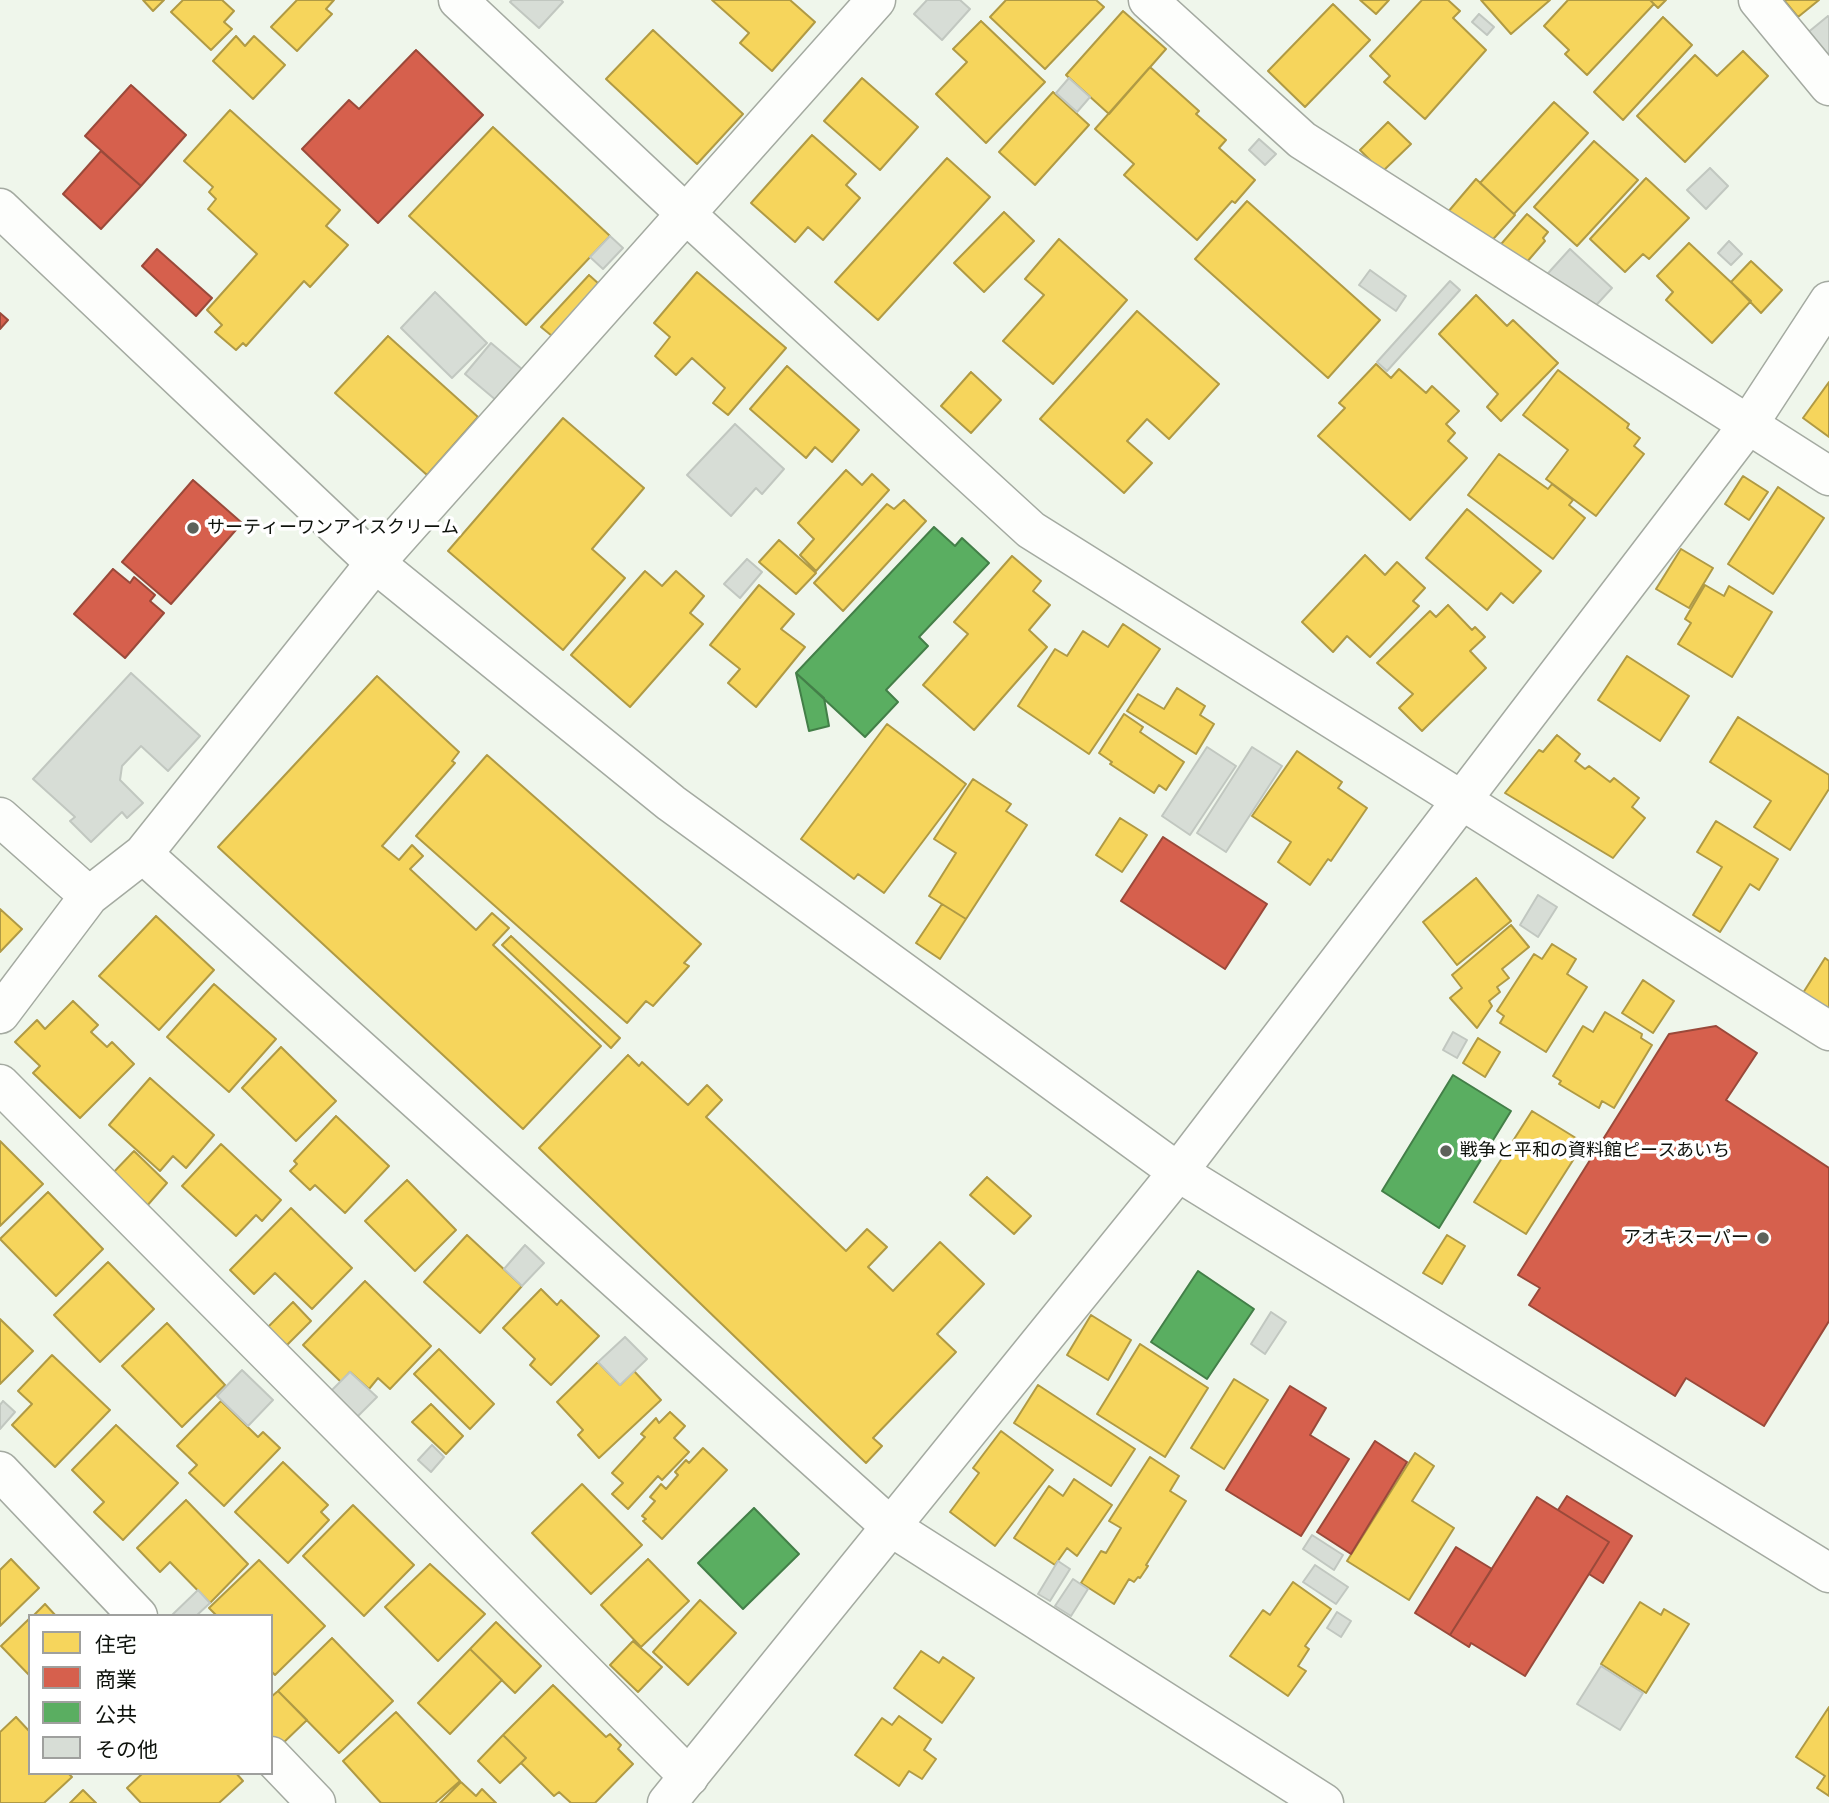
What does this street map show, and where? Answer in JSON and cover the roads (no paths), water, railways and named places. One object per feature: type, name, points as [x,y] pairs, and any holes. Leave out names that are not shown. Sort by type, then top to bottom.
[{"type":"street","points":[[458,0],[686,214],[1031,530],[1829,1031]]},
{"type":"street","points":[[0,1014],[89,896],[143,854],[375,563],[876,0]]},
{"type":"street","points":[[1147,0],[1303,140],[1829,476]]},
{"type":"street","points":[[1758,0],[1829,86]]},
{"type":"street","points":[[0,208],[375,563],[671,803],[1178,1172],[1829,1573]]},
{"type":"street","points":[[0,1084],[678,1790],[1178,1172],[1748,425],[1829,301]]},
{"type":"street","points":[[0,817],[89,896]]},
{"type":"street","points":[[143,854],[891,1527],[1324,1803]]},
{"type":"street","points":[[0,1471],[136,1614]]},
{"type":"street","points":[[273,1758],[316,1803]]},
{"type":"place","name":"サーティーワンアイスクリーム","points":[[193,528]]},
{"type":"place","name":"戦争と平和の資料館ピースあいち","points":[[1446,1151]]},
{"type":"place","name":"アオキスーパー","points":[[1763,1238]]}]
